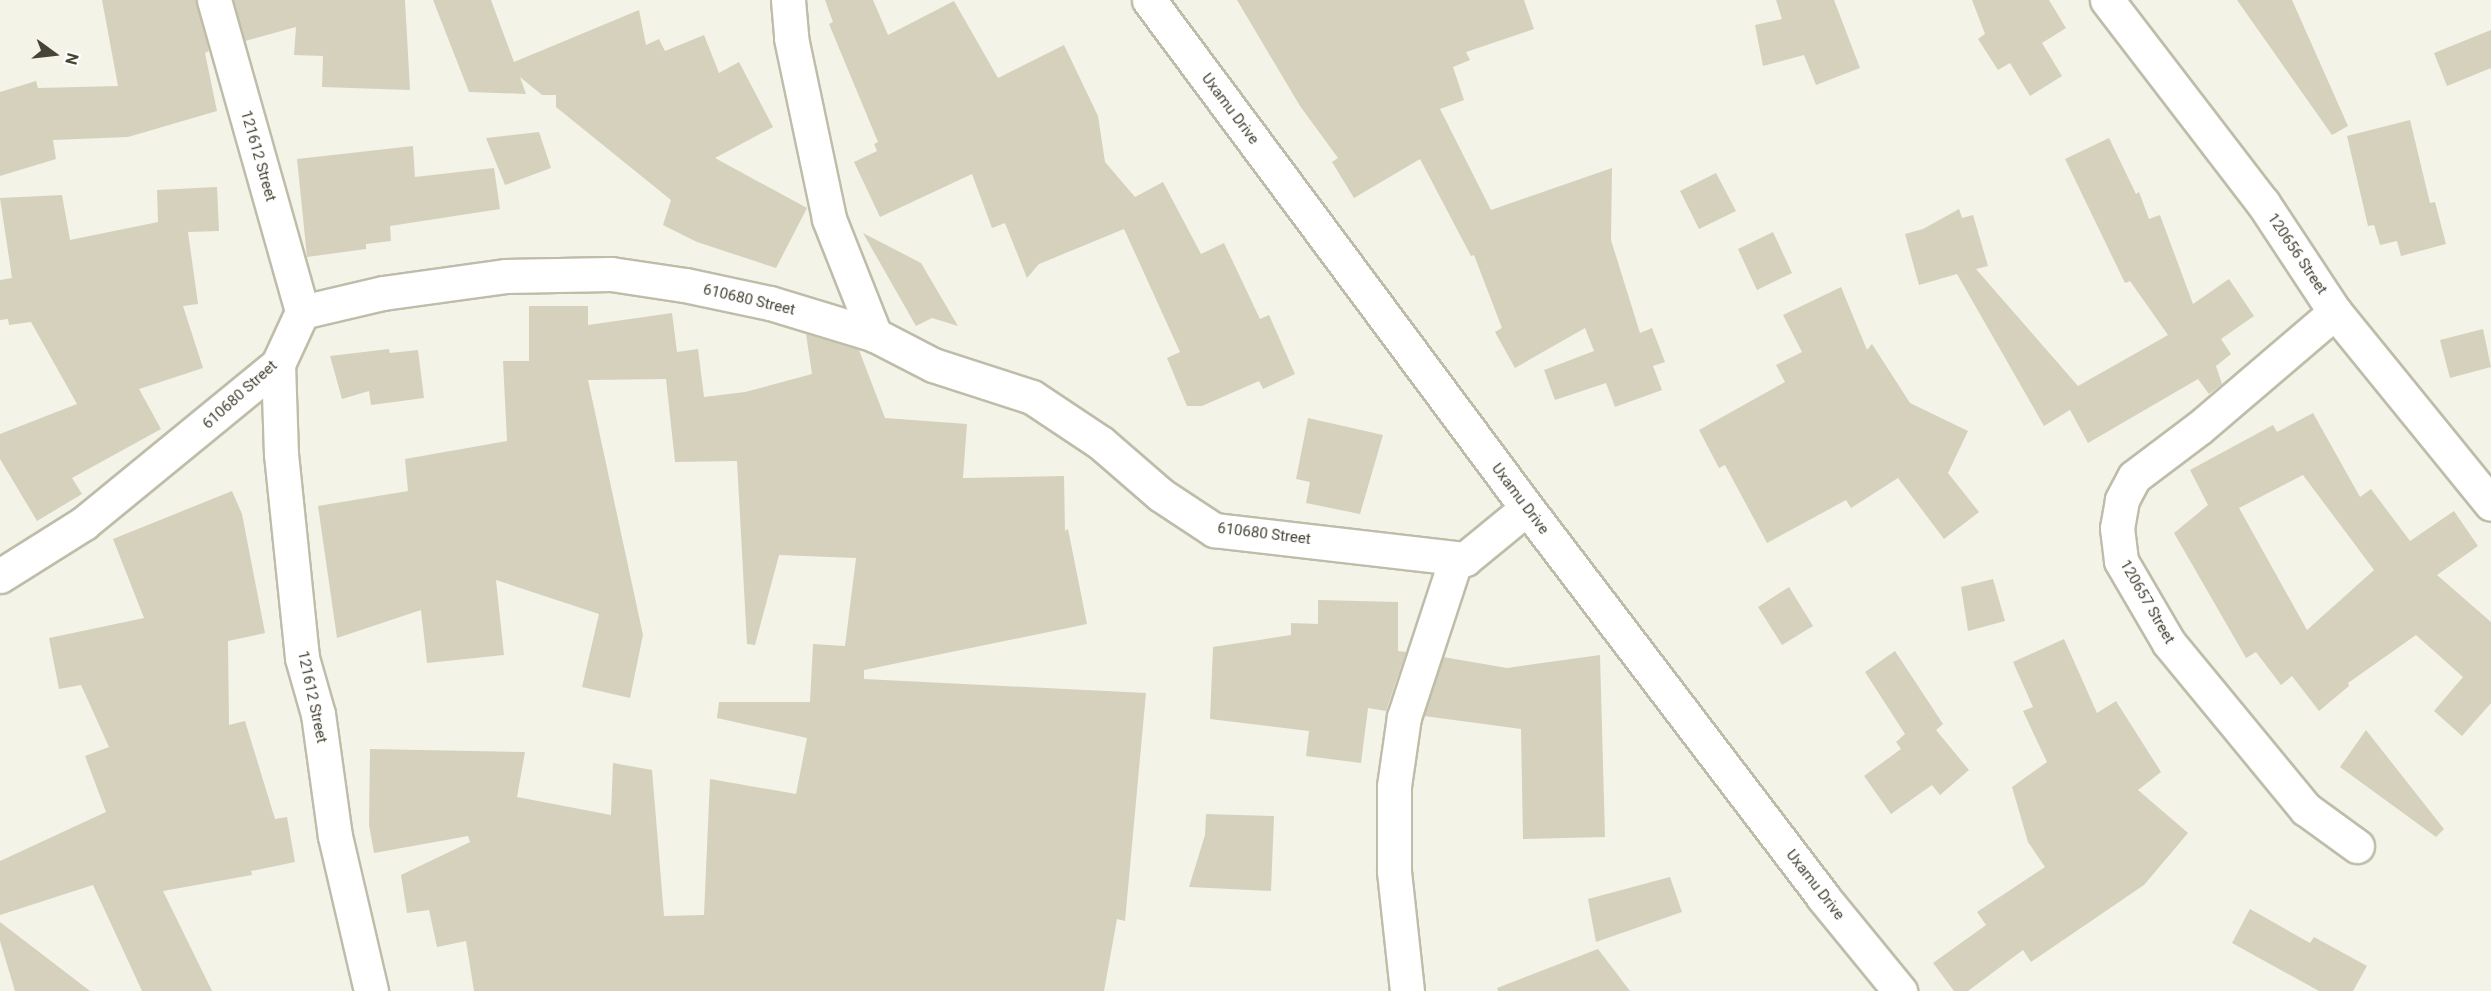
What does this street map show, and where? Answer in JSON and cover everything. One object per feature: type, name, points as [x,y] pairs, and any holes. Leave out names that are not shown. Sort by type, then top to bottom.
[{"type":"street","name":"121612 Street","points":[[214,0],[302,312]]},
{"type":"street","points":[[788,0],[791,38],[829,219],[875,335]]},
{"type":"street","name":"Uxamu Drive","points":[[1149,0],[1527,508],[1823,897],[1900,991]]},
{"type":"street","name":"120656 Street","points":[[2107,0],[2263,203],[2335,312],[2491,504]]},
{"type":"street","name":"610680 Street","points":[[0,576],[84,523],[278,364],[302,312],[383,293],[505,276],[611,274],[770,303],[875,335],[933,365],[1032,397],[1101,443],[1161,495],[1214,530],[1456,559]]},
{"type":"street","name":"120657 Street","points":[[2335,312],[2199,428],[2134,477],[2122,500],[2116,528],[2121,561],[2169,643],[2306,809],[2357,846]]},
{"type":"street","name":"121612 Street","points":[[278,364],[281,454],[302,658],[318,714],[335,836],[371,991]]},
{"type":"street","points":[[1407,991],[1394,871],[1394,786],[1404,717],[1456,559],[1465,559],[1527,508]]},
{"type":"building","points":[[102,0],[196,0],[209,51],[205,53],[217,111],[128,137],[53,140],[56,159],[0,176],[0,92],[36,81],[38,88],[118,86]]},
{"type":"building","points":[[233,0],[405,0],[410,90],[322,87],[323,56],[294,55],[296,27],[245,41]]},
{"type":"building","points":[[433,0],[491,0],[514,62],[639,10],[646,45],[659,39],[665,51],[704,35],[719,73],[739,62],[773,127],[715,158],[807,208],[776,268],[697,242],[663,225],[671,200],[556,107],[556,95],[542,95],[520,77],[526,94],[469,92]]},
{"type":"building","points":[[825,0],[873,0],[888,35],[954,1],[998,78],[1064,45],[1098,116],[1105,162],[1135,197],[1163,182],[1201,254],[1224,243],[1260,319],[1269,315],[1295,374],[1263,389],[1259,381],[1202,406],[1187,406],[1167,358],[1180,352],[1124,229],[1039,264],[1027,278],[1005,223],[992,228],[972,174],[880,217],[854,162],[877,151],[874,144],[878,142],[829,24],[833,22]]},
{"type":"building","points":[[1237,0],[1524,0],[1534,29],[1466,52],[1470,60],[1453,67],[1464,100],[1440,109],[1491,210],[1612,168],[1611,240],[1640,333],[1652,328],[1665,362],[1653,366],[1662,390],[1615,407],[1606,383],[1555,400],[1544,370],[1594,351],[1585,328],[1515,368],[1495,332],[1502,328],[1474,255],[1471,256],[1420,159],[1354,198],[1332,162],[1338,158],[1300,106]]},
{"type":"building","points":[[1776,0],[1834,0],[1860,68],[1816,85],[1804,55],[1763,66],[1755,25],[1782,19]]},
{"type":"building","points":[[1972,0],[2049,0],[2066,28],[2042,43],[2062,76],[2030,96],[2010,63],[1998,70],[1978,39],[1985,34]]},
{"type":"building","points":[[2237,0],[2292,0],[2348,126],[2332,135]]},
{"type":"building","points":[[2491,30],[2491,68],[2447,86],[2434,53]]},
{"type":"building","points":[[2410,120],[2430,203],[2435,202],[2446,244],[2401,256],[2397,241],[2380,245],[2374,225],[2368,226],[2347,136]]},
{"type":"building","points":[[539,132],[551,168],[505,185],[486,138]]},
{"type":"building","points":[[2109,138],[2136,194],[2139,192],[2149,219],[2160,215],[2193,304],[2229,279],[2254,316],[2221,339],[2231,354],[2216,366],[2222,384],[2209,394],[2198,379],[2088,443],[2070,410],[2044,426],[1957,274],[1919,285],[1905,234],[1923,229],[1959,209],[1962,218],[1973,215],[1988,266],[1976,269],[2078,386],[2168,335],[2130,281],[2125,283],[2065,159]]},
{"type":"building","points":[[413,146],[415,177],[494,168],[500,209],[390,226],[391,241],[366,244],[366,249],[307,257],[297,159]]},
{"type":"building","points":[[1716,173],[1736,211],[1699,229],[1680,191]]},
{"type":"building","points":[[217,187],[219,231],[188,232],[198,304],[183,306],[203,368],[139,389],[161,429],[72,478],[82,494],[37,521],[0,459],[0,434],[77,404],[31,322],[9,325],[8,319],[0,320],[0,280],[12,278],[0,198],[62,195],[70,240],[158,222],[157,190]]},
{"type":"building","points":[[1773,232],[1792,273],[1757,290],[1738,249]]},
{"type":"building","points":[[863,233],[921,263],[958,326],[932,318],[916,326]]},
{"type":"building","points":[[1841,287],[1867,350],[1872,344],[1910,403],[1968,431],[1948,473],[1979,512],[1944,539],[1898,478],[1851,508],[1846,500],[1767,543],[1725,465],[1719,468],[1699,430],[1785,382],[1776,365],[1802,352],[1783,315]]},
{"type":"building","points":[[529,306],[588,306],[588,325],[672,313],[677,352],[698,349],[704,397],[745,392],[812,374],[806,334],[859,350],[885,418],[967,424],[963,478],[1064,476],[1065,531],[1068,529],[1087,624],[864,670],[864,679],[1146,693],[1125,921],[1117,919],[1104,991],[474,991],[466,941],[437,947],[429,910],[407,913],[401,875],[470,842],[468,836],[374,853],[369,825],[370,749],[525,752],[517,797],[611,815],[613,763],[652,770],[664,916],[704,915],[710,779],[796,794],[807,738],[717,718],[719,702],[810,702],[813,644],[845,646],[856,558],[779,555],[755,645],[747,644],[737,461],[675,462],[666,379],[588,380],[643,635],[630,698],[582,687],[599,614],[496,580],[504,655],[427,663],[421,610],[337,638],[318,506],[408,491],[405,459],[507,441],[503,361],[529,361]]},
{"type":"building","points":[[2483,329],[2491,367],[2450,378],[2440,340]]},
{"type":"building","points":[[389,349],[390,353],[418,350],[424,398],[371,405],[369,391],[342,399],[330,356]]},
{"type":"building","points":[[2313,413],[2360,497],[2371,489],[2410,541],[2454,511],[2478,546],[2437,575],[2491,622],[2491,703],[2462,736],[2434,711],[2463,677],[2416,635],[2348,683],[2349,686],[2319,711],[2292,676],[2281,685],[2256,652],[2246,658],[2174,533],[2208,505],[2190,470],[2273,425],[2277,432]],"holes":[[[2303,475],[2374,570],[2307,630],[2239,508]]]},
{"type":"building","points":[[1308,418],[1383,435],[1360,514],[1306,503],[1310,482],[1296,479]]},
{"type":"building","points":[[232,491],[242,514],[265,633],[228,641],[229,725],[245,721],[275,819],[287,817],[295,862],[251,871],[252,875],[163,891],[212,991],[142,991],[93,885],[0,915],[0,861],[106,812],[85,756],[109,747],[81,685],[59,689],[49,638],[144,618],[113,539]]},
{"type":"building","points":[[1993,579],[2005,621],[1968,631],[1961,587]]},
{"type":"building","points":[[1789,587],[1813,626],[1782,645],[1758,607]]},
{"type":"building","points":[[1318,600],[1398,602],[1398,651],[1406,652],[1386,711],[1368,708],[1361,763],[1306,756],[1309,731],[1210,719],[1213,647],[1291,635],[1291,623],[1318,624]]},
{"type":"building","points":[[2064,639],[2097,713],[2116,701],[2161,772],[2138,790],[2188,833],[2144,885],[2031,962],[2023,950],[1968,991],[1954,991],[1933,963],[1986,925],[1977,912],[2045,867],[2028,842],[2012,787],[2047,762],[2023,711],[2033,707],[2013,662]]},
{"type":"building","points":[[1895,651],[1943,724],[1936,730],[1969,770],[1940,795],[1932,785],[1891,814],[1864,776],[1901,749],[1896,742],[1905,734],[1865,672]]},
{"type":"building","points":[[1600,655],[1605,837],[1523,839],[1521,729],[1424,716],[1443,657],[1507,668]]},
{"type":"building","points":[[2366,730],[2444,829],[2436,837],[2340,767]]},
{"type":"building","points":[[1206,814],[1274,816],[1271,891],[1189,887],[1205,835]]},
{"type":"building","points":[[1670,877],[1682,912],[1596,942],[1588,899]]},
{"type":"building","points":[[2250,909],[2310,943],[2314,937],[2367,966],[2353,991],[2319,991],[2232,943]]},
{"type":"building","points":[[0,922],[90,991],[15,991],[0,941]]},
{"type":"building","points":[[1598,949],[1630,991],[1498,991],[1497,988]]}]
